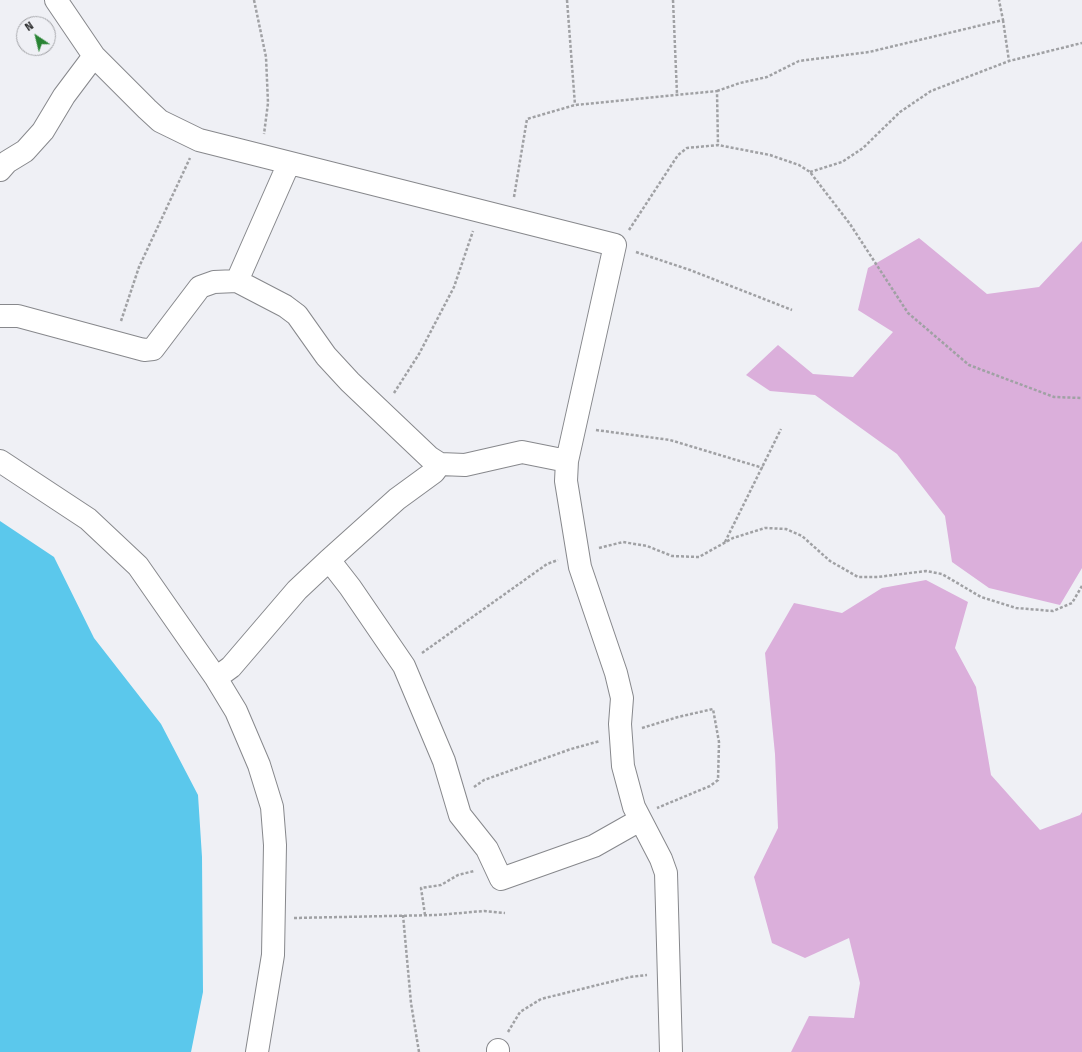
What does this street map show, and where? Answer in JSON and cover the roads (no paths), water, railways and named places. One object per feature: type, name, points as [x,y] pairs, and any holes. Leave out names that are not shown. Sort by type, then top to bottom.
[{"type":"street","points":[[56,0],[94,56],[160,121],[199,140],[615,245],[574,427],[567,461],[566,481],[580,567],[618,679],[622,698],[620,724],[624,766],[634,807],[661,859],[666,873],[670,973],[671,1052]]},
{"type":"street","points":[[0,170],[7,162],[24,151],[43,131],[64,96],[94,56]]},
{"type":"street","points":[[237,281],[289,163]]},
{"type":"street","points":[[0,316],[18,316],[144,350],[153,349],[200,287],[214,282],[237,281],[285,306],[297,315],[326,356],[350,382],[429,457],[440,464],[465,465],[522,452],[567,461]]},
{"type":"street","points":[[0,461],[88,518],[138,566],[216,678],[236,711],[259,765],[272,807],[275,845],[273,955],[257,1052]]},
{"type":"street","points":[[216,678],[232,667],[297,590],[328,560],[397,499],[434,472],[440,464]]},
{"type":"street","points":[[328,560],[350,587],[404,666],[444,761],[460,815],[487,850],[501,879],[594,846],[640,820]]},
{"type":"water","points":[[0,521],[54,557],[94,638],[161,724],[198,795],[202,857],[203,992],[191,1052],[0,1052]]}]
